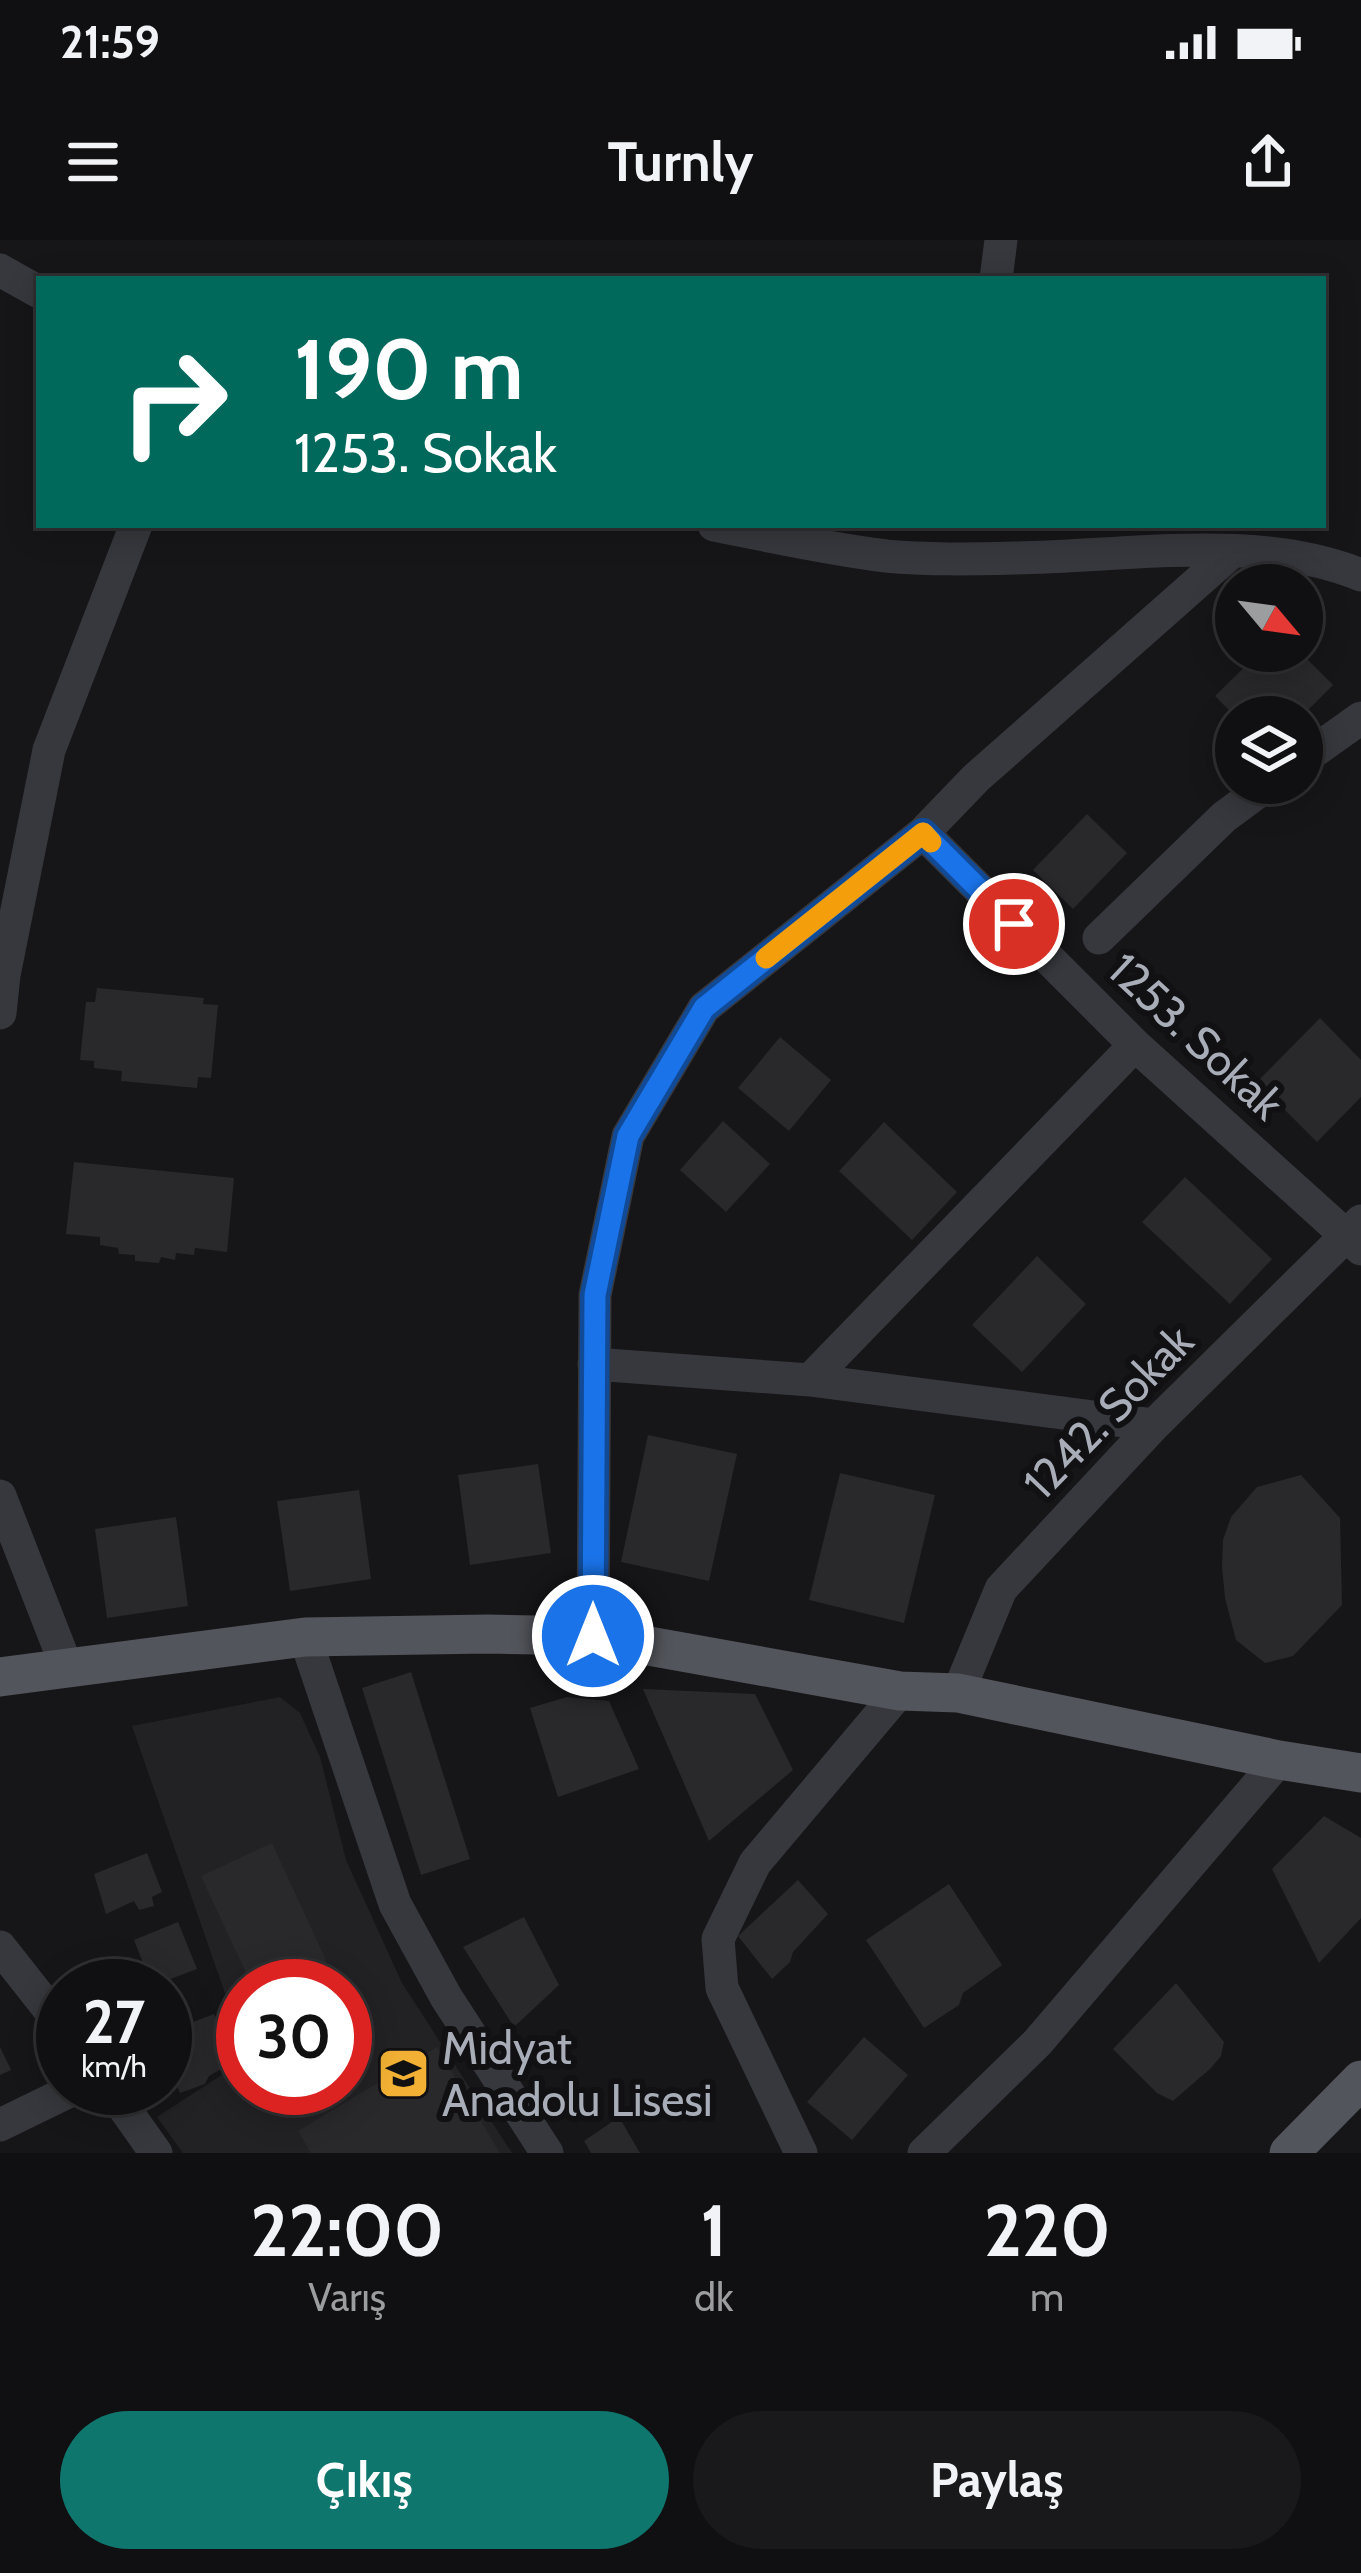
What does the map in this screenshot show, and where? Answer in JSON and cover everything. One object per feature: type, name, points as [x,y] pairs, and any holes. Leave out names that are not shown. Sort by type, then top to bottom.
[{"type":"main road","points":[[0,1677],[305,1637],[593,1636],[900,1691],[958,1693],[1361,1773]]},
{"type":"main road","points":[[1289,2153],[1361,2080]]},
{"type":"street","points":[[996,276],[1001,240]]},
{"type":"street","points":[[0,270],[36,290]]},
{"type":"street","points":[[0,1013],[49,751],[135,528]]},
{"type":"street","points":[[778,530],[888,556],[1017,558],[1232,550],[1332,563],[1361,575]]},
{"type":"street","points":[[593,1636],[595,1295],[628,1136],[704,1008],[923,833],[976,778],[1232,550]]},
{"type":"street","points":[[1323,745],[1361,718]]},
{"type":"street","points":[[1099,938],[1242,804]]},
{"type":"street","name":"1253. Sokak","points":[[923,833],[1136,1045],[1356,1235]]},
{"type":"street","points":[[810,1380],[1136,1045]]},
{"type":"street","name":"1242. Sokak","points":[[958,1693],[1001,1589],[1154,1425],[1356,1235]]},
{"type":"street","points":[[594,1364],[810,1380],[1154,1425]]},
{"type":"street","points":[[0,1496],[68,1668]]},
{"type":"street","points":[[305,1637],[395,1904],[446,1997],[547,2153]]},
{"type":"street","points":[[801,2153],[722,1988],[718,1939],[755,1863],[900,1691]]},
{"type":"street","points":[[924,2153],[1037,2042],[1279,1760]]},
{"type":"street","points":[[0,1947],[36,1993]]},
{"type":"street","points":[[0,2125],[36,2107]]},
{"type":"street","points":[[129,2115],[156,2153]]},
{"type":"shaded area","points":[[280,1697],[300,1713],[320,1757],[346,1860],[402,1983],[512,2153],[183,2153],[157,2117],[192,2115],[192,2094],[216,2079],[216,2115],[372,2115],[372,1959],[216,1959],[216,1967],[132,1726]]},
{"type":"building","points":[[1240,672],[1320,672],[1333,685],[1322,696],[1215,696]]},
{"type":"building","points":[[1087,814],[1127,853],[1073,909],[1033,870]]},
{"type":"building","points":[[97,988],[204,998],[203,1004],[218,1005],[211,1078],[198,1077],[197,1088],[121,1081],[122,1071],[94,1068],[94,1061],[80,1060],[86,1002],[95,1002]]},
{"type":"building","points":[[1320,1018],[1361,1060],[1361,1097],[1317,1142],[1257,1082]]},
{"type":"building","points":[[780,1037],[831,1080],[789,1131],[738,1088]]},
{"type":"building","points":[[723,1121],[770,1164],[726,1212],[680,1170]]},
{"type":"building","points":[[884,1122],[957,1192],[912,1240],[839,1171]]},
{"type":"building","points":[[74,1162],[234,1178],[227,1252],[195,1248],[194,1255],[176,1253],[175,1260],[135,1261],[135,1255],[100,1245],[100,1237],[66,1234]]},
{"type":"building","points":[[1185,1177],[1272,1259],[1230,1304],[1142,1222]]},
{"type":"building","points":[[1037,1256],[1086,1304],[1022,1372],[972,1325]]},
{"type":"building","points":[[648,1435],[737,1454],[709,1581],[621,1562]]},
{"type":"building","points":[[538,1464],[551,1553],[470,1565],[458,1475]]},
{"type":"building","points":[[840,1473],[935,1495],[904,1623],[809,1600]]},
{"type":"building","points":[[1301,1475],[1340,1518],[1342,1605],[1293,1656],[1265,1663],[1236,1640],[1225,1598],[1223,1540],[1231,1517],[1257,1487]]},
{"type":"building","points":[[359,1490],[371,1579],[290,1591],[277,1501]]},
{"type":"building","points":[[176,1517],[188,1606],[107,1618],[95,1529]]},
{"type":"building","points":[[411,1672],[470,1859],[421,1875],[362,1688]]},
{"type":"building","points":[[643,1689],[755,1694],[793,1770],[709,1841]]},
{"type":"building","points":[[567,1697],[609,1701],[639,1769],[558,1797],[530,1708]]},
{"type":"building","points":[[1324,1816],[1361,1838],[1361,1918],[1319,1963],[1272,1869]]},
{"type":"building","points":[[272,1843],[325,1959],[239,1959],[201,1876]]},
{"type":"building","points":[[147,1853],[162,1892],[152,1897],[154,1906],[139,1910],[134,1901],[106,1914],[94,1874]]},
{"type":"building","points":[[798,1880],[828,1914],[772,1979],[738,1936]]},
{"type":"building","points":[[949,1884],[1002,1965],[963,1993],[959,2005],[924,2028],[866,1940]]},
{"type":"building","points":[[524,1917],[559,1985],[514,2027],[463,1947]]},
{"type":"building","points":[[178,1922],[197,1969],[192,1971],[192,1959],[141,1959],[134,1940]]},
{"type":"building","points":[[1176,1983],[1224,2042],[1211,2068],[1173,2101],[1157,2093],[1113,2049]]},
{"type":"building","points":[[214,2014],[216,2018],[216,2072],[192,2089],[192,2022]]},
{"type":"building","points":[[864,2037],[908,2075],[852,2140],[807,2102]]},
{"type":"building","points":[[0,2047],[11,2070],[0,2075]]},
{"type":"building","points":[[437,2047],[500,2153],[311,2153],[298,2131],[324,2115],[372,2115],[372,2086]]},
{"type":"building","points":[[619,2117],[640,2153],[591,2153],[584,2141]]},
{"type":"slow traffic","points":[[766,958],[923,833],[931,842]]},
{"type":"place","name":"Midyat Anadolu Lisesi","points":[[403,2074]]},
{"type":"route","points":[[593,1636],[595,1295],[628,1136],[704,1008],[923,833],[1014,924]]}]
